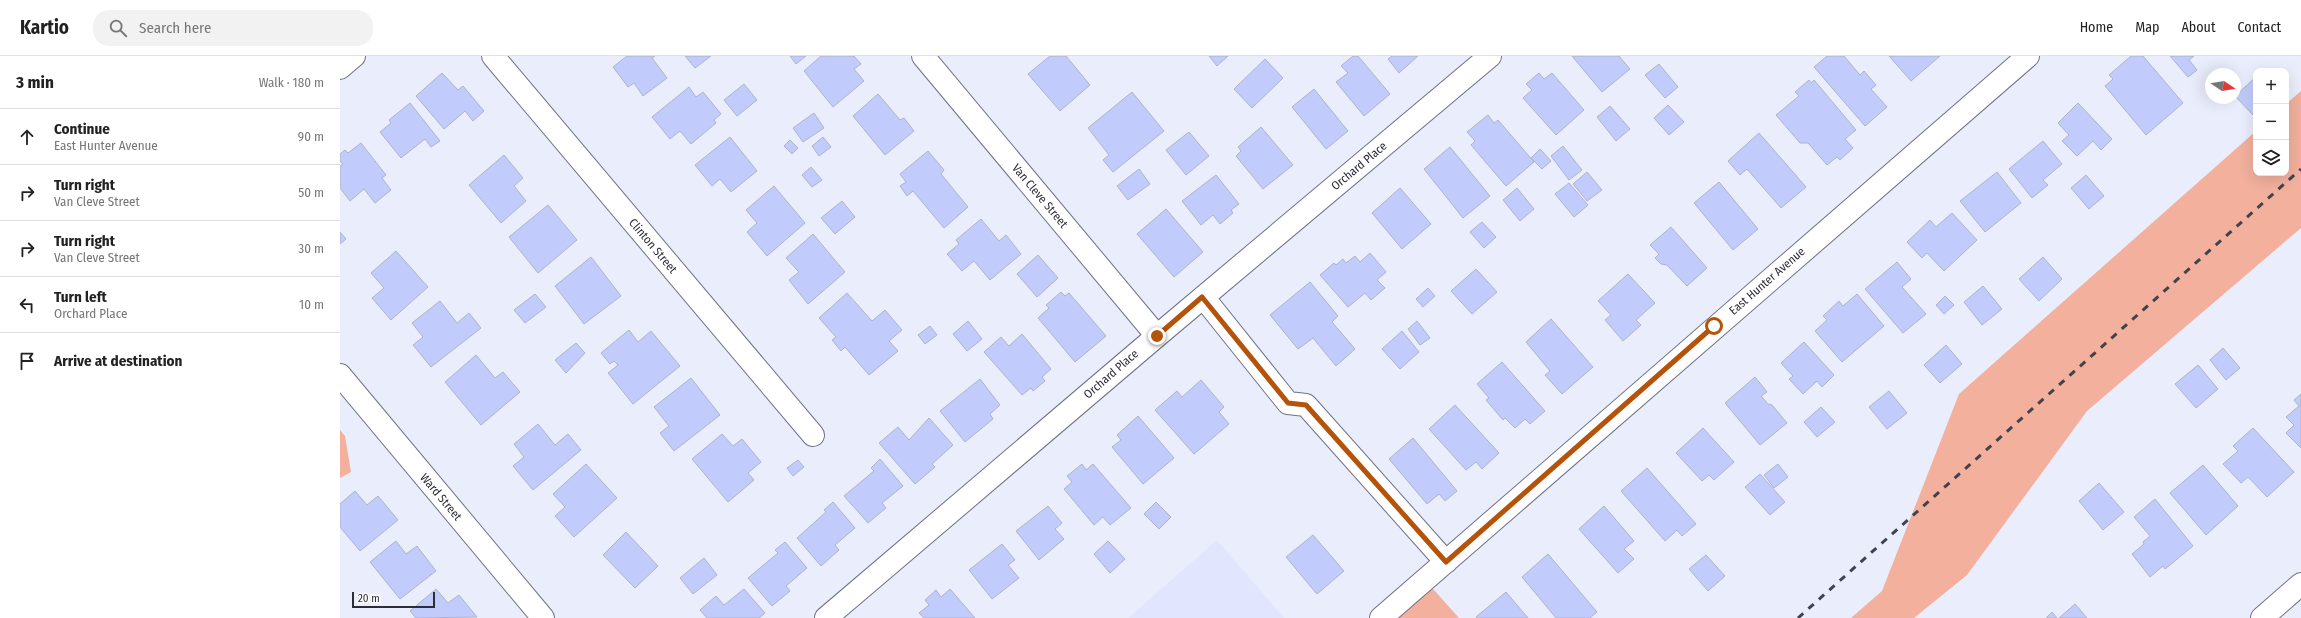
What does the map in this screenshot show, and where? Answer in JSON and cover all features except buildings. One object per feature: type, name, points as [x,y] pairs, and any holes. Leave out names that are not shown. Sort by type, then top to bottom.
[{"type":"street","points":[[340,68],[354,56]]},
{"type":"street","name":"Clinton Street","points":[[493,56],[813,436]]},
{"type":"street","name":"Van Cleve Street","points":[[922,56],[1157,336]]},
{"type":"street","name":"Orchard Place","points":[[826,618],[1202,297],[1490,56]]},
{"type":"street","name":"East Hunter Avenue","points":[[1381,618],[2028,56]]},
{"type":"street","points":[[1202,297],[1288,403],[1306,405],[1446,562]]},
{"type":"street","name":"Ward Street","points":[[340,376],[543,618]]},
{"type":"street","points":[[2262,618],[2301,584]]},
{"type":"shaded area","points":[[2301,91],[2301,228],[2087,411],[1967,575],[1914,618],[1851,618],[1882,591],[1959,394],[2253,134],[2253,176],[2289,176],[2289,101]]},
{"type":"shaded area","points":[[340,430],[345,436],[351,472],[340,478]]},
{"type":"shaded area","points":[[1217,540],[1284,618],[1128,618]]},
{"type":"shaded area","points":[[1425,580],[1459,618],[1381,618]]},
{"type":"railway","points":[[1798,618],[2301,169]]},
{"type":"route","points":[[1157,336],[1202,297],[1288,403],[1306,405],[1446,562],[1714,326]]}]
